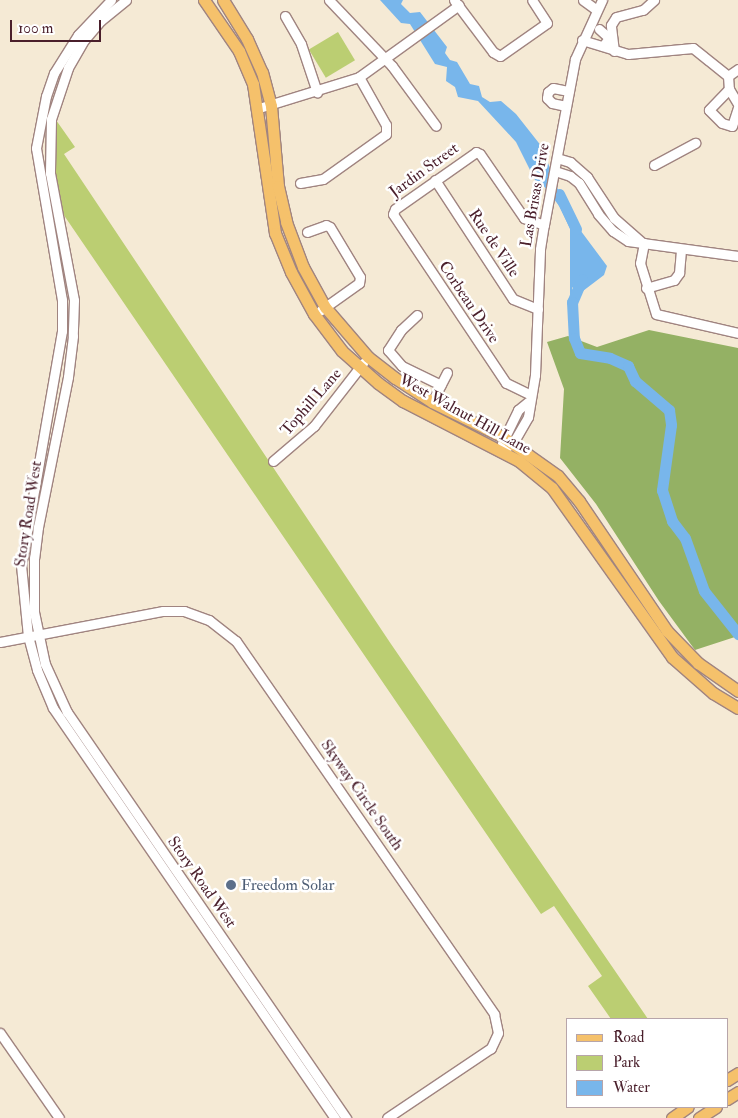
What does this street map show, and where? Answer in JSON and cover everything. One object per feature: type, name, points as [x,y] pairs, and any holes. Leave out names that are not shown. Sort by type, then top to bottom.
[{"type":"main road","name":"West Walnut Hill Lane","points":[[204,0],[247,67],[259,108],[267,190],[279,245],[314,314],[360,368],[403,401],[519,461],[552,488],[667,651],[694,677],[736,704]]},
{"type":"main road","name":"West Walnut Hill Lane","points":[[223,0],[256,56],[271,106],[278,186],[289,233],[303,268],[325,307],[368,357],[432,402],[508,440],[542,462],[574,495],[670,635],[698,663],[738,691]]},
{"type":"main road","points":[[267,190],[274,196],[280,225],[289,233]]},
{"type":"main road","points":[[672,1118],[687,1108]]},
{"type":"main road","points":[[699,1118],[714,1108]]},
{"type":"street","name":"Story Road West","points":[[111,0],[54,73],[46,96],[36,148],[38,173],[61,291],[62,331],[21,565],[28,636],[36,670],[54,708],[91,766],[335,1118]]},
{"type":"street","name":"Story Road West","points":[[126,0],[101,20],[77,44],[51,120],[50,173],[74,300],[73,336],[68,377],[34,558],[33,604],[38,633],[57,692],[100,760],[346,1118]]},
{"type":"street","points":[[328,0],[385,60],[436,126]]},
{"type":"street","points":[[259,108],[317,92],[360,77],[436,22],[456,3],[493,52],[500,56],[547,23],[532,0]]},
{"type":"street","points":[[583,0],[597,10]]},
{"type":"street","name":"Las Brisas Drive","points":[[501,451],[528,417],[529,399],[535,375],[544,225],[569,91],[582,40],[602,0]]},
{"type":"street","points":[[614,51],[611,25],[616,17],[643,10],[654,0]]},
{"type":"street","points":[[285,16],[301,44],[317,92]]},
{"type":"street","points":[[589,25],[599,29],[612,30]]},
{"type":"street","points":[[599,29],[609,38],[603,46]]},
{"type":"street","points":[[582,40],[628,54],[693,48],[728,76],[729,89],[738,105],[732,126],[722,123],[709,110],[729,89]]},
{"type":"street","points":[[728,76],[738,70]]},
{"type":"street","points":[[300,183],[323,178],[386,134],[386,125],[360,77]]},
{"type":"street","points":[[566,106],[552,103],[547,98],[548,92],[553,88],[569,91]]},
{"type":"street","points":[[654,165],[695,144]]},
{"type":"street","name":"Jardin Street","points":[[393,214],[395,209],[476,152],[480,154],[524,218],[544,225]]},
{"type":"street","points":[[557,158],[580,170],[614,218],[644,243]]},
{"type":"street","points":[[555,171],[570,176],[579,183],[613,231],[628,241],[738,256]]},
{"type":"street","points":[[38,173],[50,173]]},
{"type":"street","name":"Rue de Ville","points":[[435,180],[513,299],[538,309]]},
{"type":"street","name":"Corbeau Drive","points":[[393,214],[506,383],[529,399]]},
{"type":"street","points":[[307,232],[326,225],[330,227],[360,277],[360,283],[314,314]]},
{"type":"street","points":[[644,243],[640,262],[653,310],[661,318],[738,333]]},
{"type":"street","points":[[646,288],[674,280],[679,273],[681,249]]},
{"type":"street","points":[[417,315],[400,330],[388,350],[402,366],[441,385]]},
{"type":"street","name":"Tophill Lane","points":[[273,461],[314,426],[368,357]]},
{"type":"street","points":[[432,402],[447,373]]},
{"type":"street","name":"Skyway Circle South","points":[[0,642],[139,613],[184,611],[222,628],[258,669],[483,995],[496,1020],[498,1033],[491,1048],[387,1118]]},
{"type":"street","points":[[91,766],[100,760]]},
{"type":"street","points":[[129,820],[134,811]]},
{"type":"street","points":[[0,1033],[59,1118]]},
{"type":"green space","points":[[338,32],[355,60],[326,78],[309,50]]},
{"type":"green space","points":[[56,120],[75,147],[64,154],[391,644],[647,1018],[610,1018],[588,986],[602,976],[554,906],[541,914],[59,208],[54,184],[53,131]]},
{"type":"green space","points":[[649,330],[738,348],[738,636],[695,650],[659,601],[596,504],[560,458],[564,389],[547,342],[568,336],[597,347]]},
{"type":"water","points":[[380,0],[403,0],[401,4],[410,13],[420,12],[447,47],[445,53],[450,60],[457,62],[470,84],[479,86],[482,97],[490,102],[501,101],[516,114],[542,147],[566,211],[607,266],[604,275],[579,294],[572,287],[577,318],[570,319],[570,229],[560,207],[543,185],[536,182],[516,142],[478,101],[458,97],[455,87],[446,81],[447,67],[435,64],[410,24],[401,23]]},
{"type":"waterway","points":[[559,194],[576,229]]},
{"type":"waterway","points":[[582,279],[572,302],[574,338],[580,353],[610,358],[628,366],[635,381],[669,410],[671,425],[662,490],[672,521],[685,538],[704,591],[738,634]]},
{"type":"place","name":"Freedom Solar","points":[[231,885]]}]
